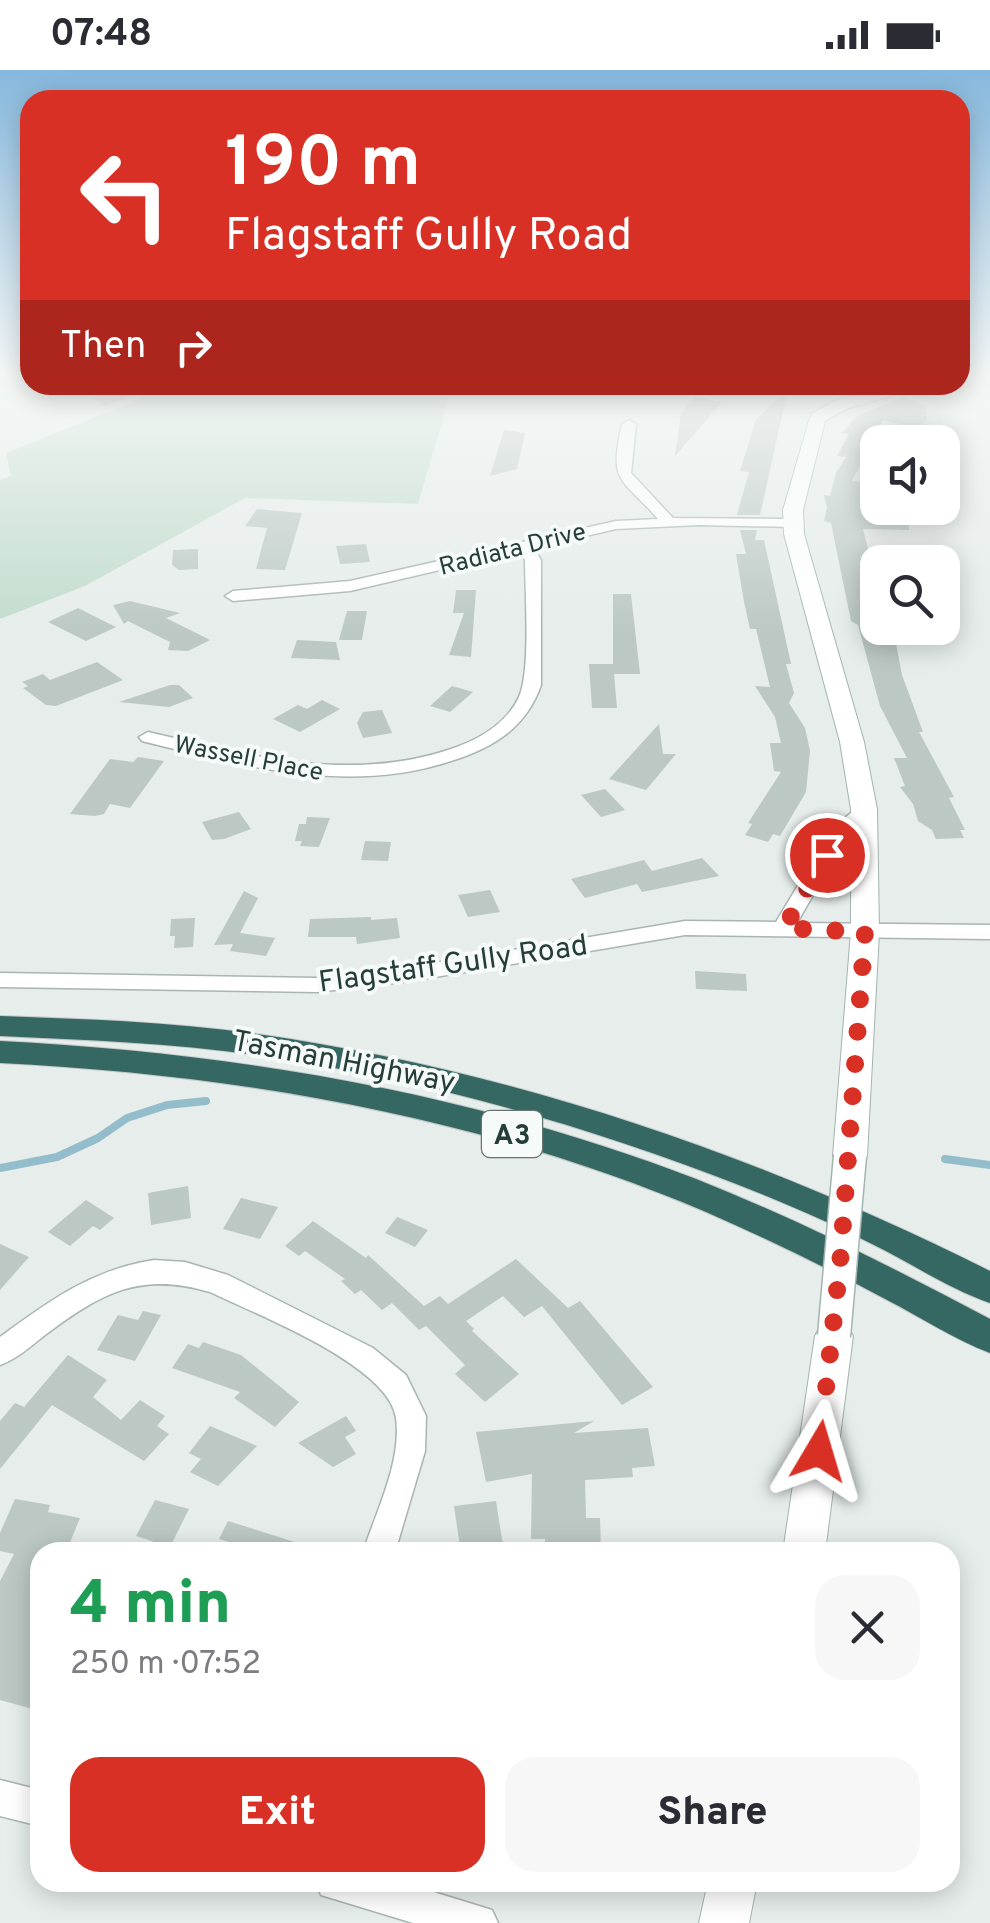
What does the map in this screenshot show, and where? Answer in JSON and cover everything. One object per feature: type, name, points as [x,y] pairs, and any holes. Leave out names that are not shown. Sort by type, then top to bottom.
[{"type":"highway","name":"Tasman Highway","points":[[0,1026],[63,1026],[242,1042],[442,1080],[610,1126],[775,1186],[990,1288]]},
{"type":"highway","name":"Tasman Highway","points":[[0,1052],[140,1061],[281,1078],[412,1106],[543,1142],[682,1188],[919,1299],[990,1337]]},
{"type":"street","points":[[620,460],[623,476],[668,521]]},
{"type":"street","points":[[805,1542],[834,1336],[865,932],[864,809],[852,742],[792,523],[806,460]]},
{"type":"street","name":"Radiata Drive","points":[[233,596],[350,586],[604,526],[668,521],[792,523]]},
{"type":"street","name":"Wassell Place","points":[[148,736],[268,766],[336,775],[391,772],[473,748],[510,724],[527,702],[532,685],[533,560],[524,544]]},
{"type":"street","points":[[784,928],[840,831],[864,809]]},
{"type":"street","name":"Flagstaff Gully Road","points":[[0,980],[317,984],[411,974],[662,930],[990,932]]},
{"type":"street","points":[[0,1353],[109,1279],[150,1269],[195,1274],[218,1283],[363,1356],[396,1384],[411,1416],[410,1451],[382,1542]]},
{"type":"street","points":[[0,1798],[30,1806]]},
{"type":"street","points":[[370,1892],[480,1923]]},
{"type":"street","points":[[724,1923],[731,1892]]},
{"type":"green space","points":[[8,460],[431,460],[418,504],[245,498],[85,586],[0,619],[0,480],[11,476]]},
{"type":"building","points":[[495,460],[519,460],[517,469],[490,476]]},
{"type":"building","points":[[743,460],[772,460],[760,515],[737,515],[749,472],[740,471]]},
{"type":"building","points":[[844,460],[860,460],[852,481],[860,482],[860,525],[908,525],[909,530],[863,529],[867,545],[860,545],[860,632],[858,625],[851,621],[831,523],[824,521],[824,495],[830,496]]},
{"type":"building","points":[[257,509],[302,513],[285,570],[256,569],[267,528],[245,526]]},
{"type":"building","points":[[740,530],[757,530],[755,540],[764,540],[791,664],[786,664],[794,693],[789,703],[805,728],[810,751],[806,792],[780,836],[773,834],[768,842],[745,835],[752,824],[748,823],[781,772],[774,771],[770,743],[781,743],[775,717],[755,686],[770,687],[756,629],[750,629],[744,602],[736,554],[746,554]]},
{"type":"building","points":[[366,544],[370,562],[340,564],[336,546]]},
{"type":"building","points":[[198,549],[198,569],[179,570],[172,565],[173,550]]},
{"type":"building","points":[[456,590],[476,590],[471,657],[449,655],[464,613],[453,613]]},
{"type":"building","points":[[613,594],[631,594],[640,674],[614,674],[617,708],[592,708],[589,664],[613,664]]},
{"type":"building","points":[[130,601],[180,613],[166,618],[210,640],[188,651],[168,650],[170,642],[128,621],[124,624],[113,605]]},
{"type":"building","points":[[78,608],[116,627],[86,641],[48,622]]},
{"type":"building","points":[[347,611],[367,611],[362,640],[339,640]]},
{"type":"building","points":[[297,640],[336,642],[340,660],[291,658]]},
{"type":"building","points":[[863,645],[896,645],[902,675],[923,732],[919,732],[954,797],[949,798],[965,830],[960,830],[964,838],[936,839],[932,830],[918,821],[913,804],[900,787],[905,786],[894,758],[907,758],[880,706]]},
{"type":"building","points":[[97,662],[123,680],[56,706],[46,705],[23,688],[28,686],[22,682],[43,674],[50,680]]},
{"type":"building","points":[[179,685],[193,698],[169,707],[119,702]]},
{"type":"building","points":[[452,686],[473,692],[450,712],[430,706]]},
{"type":"building","points":[[322,700],[340,709],[300,732],[273,719],[298,705],[307,709]]},
{"type":"building","points":[[382,710],[392,733],[363,738],[357,723],[363,712]]},
{"type":"building","points":[[659,724],[663,754],[676,754],[646,790],[609,779]]},
{"type":"building","points":[[138,757],[164,761],[130,808],[110,804],[104,814],[70,814],[110,759],[133,762]]},
{"type":"building","points":[[605,789],[625,810],[601,817],[581,795]]},
{"type":"building","points":[[239,812],[251,829],[212,840],[202,822]]},
{"type":"building","points":[[307,817],[330,818],[319,847],[300,846],[302,841],[295,841],[299,824],[306,824]]},
{"type":"building","points":[[365,841],[391,842],[388,861],[361,860]]},
{"type":"building","points":[[702,858],[719,876],[642,892],[637,884],[585,898],[571,879],[644,860],[652,871]]},
{"type":"building","points":[[490,890],[500,912],[468,917],[458,895]]},
{"type":"building","points":[[244,891],[258,898],[240,933],[275,938],[266,956],[230,951],[233,944],[214,945]]},
{"type":"building","points":[[195,918],[193,947],[174,948],[171,919]]},
{"type":"building","points":[[397,918],[400,938],[357,944],[356,937],[308,937],[310,919]]},
{"type":"building","points":[[695,971],[746,974],[747,991],[696,989]]},
{"type":"building","points":[[188,1186],[191,1218],[151,1225],[148,1193]]},
{"type":"building","points":[[241,1198],[278,1207],[260,1239],[223,1229]]},
{"type":"building","points":[[86,1200],[114,1218],[100,1230],[93,1226],[70,1246],[48,1232]]},
{"type":"building","points":[[397,1217],[428,1230],[415,1247],[385,1233]]},
{"type":"building","points":[[313,1221],[366,1258],[368,1255],[424,1306],[440,1296],[448,1304],[516,1259],[568,1308],[580,1301],[653,1387],[622,1405],[542,1306],[524,1317],[503,1296],[466,1321],[519,1374],[485,1402],[455,1374],[465,1365],[426,1326],[419,1330],[392,1303],[382,1310],[361,1290],[355,1294],[341,1281],[345,1279],[305,1251],[299,1256],[285,1246]]},
{"type":"building","points":[[0,1244],[29,1257],[0,1290]]},
{"type":"building","points":[[143,1311],[161,1315],[135,1361],[97,1350],[118,1315],[138,1320]]},
{"type":"building","points":[[203,1342],[241,1355],[299,1402],[275,1427],[234,1398],[240,1392],[172,1368],[188,1344],[199,1348]]},
{"type":"building","points":[[68,1355],[107,1380],[93,1397],[121,1420],[140,1400],[165,1416],[157,1426],[169,1434],[144,1461],[52,1405],[0,1469],[0,1421],[15,1403],[24,1407]]},
{"type":"building","points":[[346,1416],[356,1431],[345,1437],[356,1454],[333,1467],[298,1443]]},
{"type":"building","points":[[594,1421],[574,1433],[648,1428],[655,1466],[632,1468],[633,1477],[585,1480],[586,1518],[600,1518],[601,1542],[545,1542],[531,1539],[532,1474],[486,1482],[476,1432]]},
{"type":"building","points":[[210,1426],[257,1446],[218,1486],[190,1472],[201,1459],[189,1453]]},
{"type":"building","points":[[15,1499],[50,1505],[48,1512],[80,1518],[70,1542],[30,1542],[30,1708],[0,1700],[0,1581],[14,1554],[0,1551],[0,1533]]},
{"type":"building","points":[[155,1500],[189,1509],[172,1542],[136,1536]]},
{"type":"building","points":[[496,1501],[502,1542],[459,1542],[454,1506]]},
{"type":"building","points":[[228,1521],[295,1542],[229,1542],[219,1539]]},
{"type":"waterway","points":[[0,1168],[57,1157],[98,1138],[127,1118],[167,1105],[206,1101]]},
{"type":"waterway","points":[[945,1159],[990,1165]]},
{"type":"route","points":[[819,1451],[850,1156],[865,932],[784,928],[827,855]]}]
